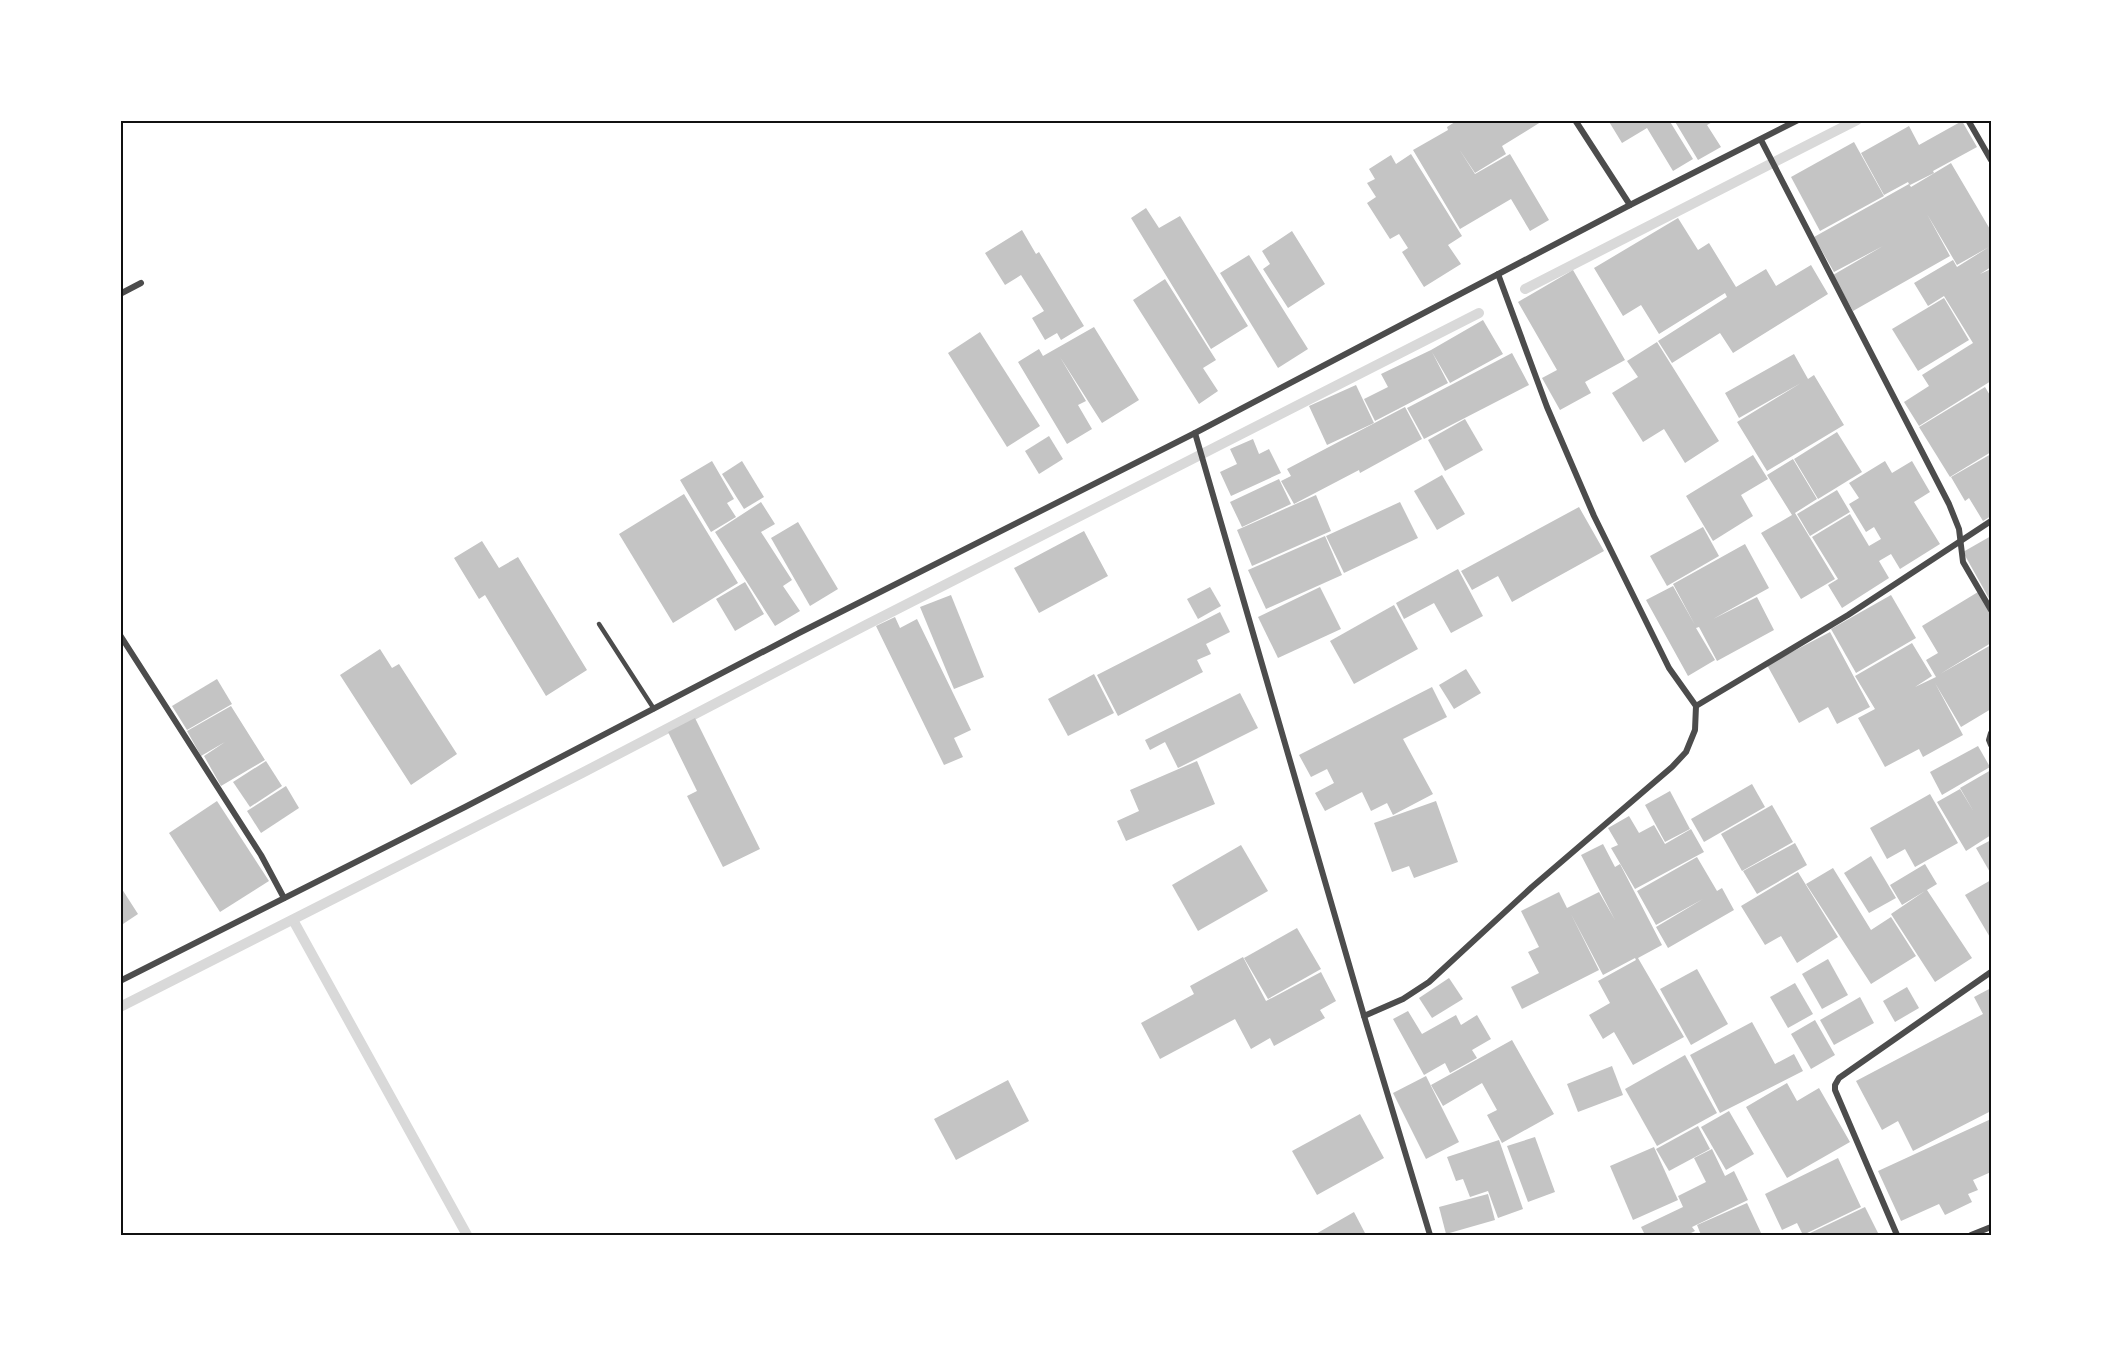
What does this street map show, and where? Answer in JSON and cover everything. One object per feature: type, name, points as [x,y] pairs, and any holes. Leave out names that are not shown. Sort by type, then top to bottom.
[{"type":"street","points":[[1575,120],[1630,205]]},
{"type":"street","points":[[120,981],[1195,433],[1630,205],[1798,120]]},
{"type":"street","points":[[1968,120],[1991,160]]},
{"type":"street","points":[[1761,140],[1949,504],[1959,529],[1963,562],[1991,610]]},
{"type":"street","points":[[1364,1016],[1403,999],[1429,982],[1532,887],[1655,783],[1686,752],[1695,730],[1696,706],[1664,658],[1594,516],[1547,407],[1498,274]]},
{"type":"street","points":[[120,294],[141,283]]},
{"type":"street","points":[[1195,433],[1430,1235]]},
{"type":"street","points":[[1696,706],[1848,615],[1991,521]]},
{"type":"street","points":[[120,635],[261,855],[284,898]]},
{"type":"street","points":[[1991,733],[1989,740],[1991,746]]},
{"type":"street","points":[[1897,1235],[1835,1090],[1835,1085],[1839,1078],[1991,972]]},
{"type":"street","points":[[1971,1235],[1991,1227]]},
{"type":"lane","points":[[599,624],[654,709]]},
{"type":"building","points":[[1458,120],[1544,120],[1502,146],[1506,154],[1475,173],[1459,149],[1475,174],[1510,154],[1549,220],[1530,231],[1511,199],[1460,229],[1413,150],[1448,130],[1447,127]]},
{"type":"building","points":[[1608,120],[1669,120],[1693,159],[1673,171],[1647,128],[1622,143]]},
{"type":"building","points":[[1674,120],[1716,120],[1707,125],[1721,147],[1698,160]]},
{"type":"building","points":[[1962,121],[1977,147],[1933,171],[1934,173],[1910,185],[1908,182],[1884,195],[1861,153],[1909,126],[1919,145]]},
{"type":"building","points":[[1854,142],[1884,196],[1820,231],[1791,177]]},
{"type":"building","points":[[1411,154],[1462,236],[1448,245],[1461,264],[1424,287],[1402,252],[1408,248],[1399,234],[1390,239],[1367,203],[1376,197],[1367,183],[1375,179],[1369,169],[1391,155],[1396,164]]},
{"type":"building","points":[[1951,163],[1991,231],[1991,267],[1980,274],[1991,269],[1991,381],[1919,426],[1904,402],[1929,386],[1922,375],[1973,343],[1944,296],[1928,306],[1914,283],[1953,260],[1957,267],[1989,247],[1957,265],[1927,214],[1950,256],[1853,311],[1833,275],[1883,246],[1834,272],[1814,237],[1909,184],[1911,187]]},
{"type":"building","points":[[1146,208],[1159,228],[1180,216],[1248,326],[1211,349],[1131,218]]},
{"type":"building","points":[[1678,218],[1698,250],[1709,243],[1736,287],[1766,269],[1776,286],[1811,265],[1828,294],[1733,353],[1720,333],[1672,363],[1658,341],[1727,297],[1725,293],[1659,334],[1641,305],[1623,316],[1594,268]]},
{"type":"building","points":[[1022,230],[1036,254],[1039,252],[1084,326],[1061,340],[1057,333],[1045,340],[1032,318],[1044,311],[1021,275],[1005,285],[985,253]]},
{"type":"building","points":[[1292,231],[1325,284],[1288,308],[1263,269],[1270,264],[1262,251]]},
{"type":"building","points":[[1249,255],[1308,349],[1278,368],[1220,273]]},
{"type":"building","points":[[1573,270],[1625,360],[1585,382],[1591,393],[1560,410],[1542,378],[1557,370],[1518,302]]},
{"type":"building","points":[[1165,279],[1216,360],[1203,368],[1218,391],[1199,404],[1133,300]]},
{"type":"building","points":[[1944,298],[1969,340],[1918,371],[1892,329]]},
{"type":"building","points":[[1483,320],[1503,354],[1450,383],[1432,352],[1448,383],[1375,421],[1364,399],[1388,387],[1381,374],[1431,350]]},
{"type":"building","points":[[1094,327],[1139,400],[1102,423],[1060,357],[1086,401],[1078,405],[1092,429],[1067,444],[1018,362],[1039,349],[1043,356]]},
{"type":"building","points":[[980,332],[1040,426],[1007,447],[948,353]]},
{"type":"building","points":[[1657,342],[1719,441],[1685,463],[1664,429],[1643,442],[1612,393],[1638,377],[1627,361]]},
{"type":"building","points":[[1512,353],[1529,385],[1424,439],[1407,408]]},
{"type":"building","points":[[1794,354],[1808,379],[1814,375],[1844,425],[1767,471],[1737,422],[1801,383],[1739,418],[1725,393]]},
{"type":"building","points":[[1356,385],[1374,423],[1327,445],[1309,406]]},
{"type":"building","points":[[1985,387],[1991,397],[1991,452],[1950,477],[1919,427]]},
{"type":"building","points":[[1405,407],[1422,439],[1360,473],[1359,470],[1294,504],[1281,481],[1291,476],[1287,469]]},
{"type":"building","points":[[1465,419],[1483,450],[1445,471],[1428,440]]},
{"type":"building","points":[[1837,432],[1862,472],[1818,499],[1794,459]]},
{"type":"building","points":[[1049,436],[1063,459],[1039,474],[1025,451]]},
{"type":"building","points":[[1253,439],[1259,454],[1269,449],[1281,473],[1231,496],[1220,472],[1237,464],[1230,449]]},
{"type":"building","points":[[1991,454],[1991,516],[1983,521],[1969,498],[1965,501],[1951,477]]},
{"type":"building","points":[[1753,455],[1768,479],[1741,495],[1753,516],[1713,541],[1686,496]]},
{"type":"building","points":[[1793,459],[1817,499],[1795,513],[1835,579],[1801,599],[1761,533],[1792,515],[1767,475]]},
{"type":"building","points":[[712,461],[734,499],[727,503],[736,517],[711,532],[680,480]]},
{"type":"building","points":[[742,461],[764,497],[744,509],[722,474]]},
{"type":"building","points":[[1885,461],[1892,473],[1912,461],[1930,492],[1914,502],[1940,544],[1900,569],[1891,554],[1879,561],[1889,578],[1842,608],[1828,585],[1838,579],[1812,537],[1850,514],[1869,546],[1881,539],[1874,527],[1866,532],[1849,504],[1859,498],[1849,483]]},
{"type":"building","points":[[1442,475],[1465,514],[1437,530],[1414,491]]},
{"type":"building","points":[[1279,479],[1291,504],[1242,527],[1230,502]]},
{"type":"building","points":[[1837,490],[1850,512],[1810,536],[1797,514]]},
{"type":"building","points":[[684,494],[738,583],[673,623],[619,534]]},
{"type":"building","points":[[1316,495],[1331,531],[1252,566],[1237,530]]},
{"type":"building","points":[[761,502],[775,524],[761,532],[792,580],[783,586],[800,611],[775,626],[715,532]]},
{"type":"building","points":[[1400,502],[1418,538],[1344,573],[1326,536]]},
{"type":"building","points":[[1579,507],[1604,551],[1512,602],[1498,576],[1472,590],[1461,571]]},
{"type":"building","points":[[798,522],[838,589],[810,606],[771,538]]},
{"type":"building","points":[[1703,527],[1719,556],[1667,586],[1650,556]]},
{"type":"building","points":[[1084,531],[1108,576],[1039,613],[1014,568]]},
{"type":"building","points":[[1325,536],[1342,575],[1266,609],[1248,570]]},
{"type":"building","points":[[1991,536],[1991,602],[1963,552]]},
{"type":"building","points":[[482,541],[499,568],[518,557],[587,670],[546,696],[485,595],[479,599],[454,558]]},
{"type":"building","points":[[1745,544],[1769,588],[1713,619],[1757,597],[1774,630],[1717,661],[1699,627],[1696,628],[1715,660],[1688,676],[1646,600],[1673,586],[1695,625],[1673,584]]},
{"type":"building","points":[[1458,569],[1483,616],[1451,633],[1434,603],[1404,619],[1396,603]]},
{"type":"building","points":[[745,582],[764,614],[735,631],[716,599]]},
{"type":"building","points":[[1210,587],[1221,606],[1198,619],[1187,599]]},
{"type":"building","points":[[1320,587],[1341,629],[1278,658],[1258,617]]},
{"type":"building","points":[[1978,592],[1991,613],[1991,643],[1940,674],[1991,645],[1991,709],[1961,727],[1935,683],[1963,735],[1923,757],[1919,749],[1885,767],[1858,718],[1875,709],[1855,676],[1912,643],[1932,676],[1915,687],[1936,677],[1926,660],[1938,653],[1922,626]]},
{"type":"building","points":[[951,595],[984,677],[954,689],[920,607]]},
{"type":"building","points":[[1891,595],[1916,638],[1856,673],[1831,629]]},
{"type":"building","points":[[1394,605],[1418,649],[1354,684],[1330,641]]},
{"type":"building","points":[[1220,612],[1230,632],[1206,644],[1211,654],[1197,660],[1203,672],[1118,716],[1097,675]]},
{"type":"building","points":[[895,617],[900,628],[917,619],[971,730],[954,738],[963,757],[944,765],[876,626]]},
{"type":"building","points":[[1830,632],[1870,707],[1837,724],[1828,707],[1799,723],[1767,665]]},
{"type":"building","points":[[380,649],[392,668],[399,664],[457,754],[411,785],[340,675]]},
{"type":"building","points":[[1466,669],[1481,693],[1454,709],[1439,685]]},
{"type":"building","points":[[1094,674],[1114,713],[1068,736],[1048,699]]},
{"type":"building","points":[[217,679],[232,704],[187,730],[172,706]]},
{"type":"building","points":[[1432,687],[1447,717],[1403,739],[1433,794],[1393,815],[1387,803],[1371,811],[1362,792],[1325,811],[1315,793],[1334,783],[1327,769],[1311,777],[1299,755]]},
{"type":"building","points":[[1240,693],[1258,728],[1178,768],[1165,742],[1150,750],[1145,740]]},
{"type":"building","points":[[231,706],[265,760],[221,786],[204,756],[225,742],[201,756],[187,731]]},
{"type":"building","points":[[695,718],[760,849],[723,867],[687,796],[697,791],[668,732]]},
{"type":"building","points":[[1978,746],[1990,767],[1942,795],[1930,772]]},
{"type":"building","points":[[266,761],[282,786],[250,807],[233,782]]},
{"type":"building","points":[[1197,761],[1215,804],[1126,841],[1117,821],[1139,811],[1130,790]]},
{"type":"building","points":[[1991,770],[1991,835],[1966,851],[1937,802],[1960,789],[1974,812],[1960,788]]},
{"type":"building","points":[[1752,784],[1765,807],[1704,842],[1691,819]]},
{"type":"building","points":[[286,786],[299,808],[261,833],[247,811]]},
{"type":"building","points":[[1670,791],[1690,829],[1665,842],[1645,805]]},
{"type":"building","points":[[1930,794],[1958,843],[1915,867],[1905,849],[1887,859],[1870,828]]},
{"type":"building","points":[[217,801],[269,881],[220,912],[169,833]]},
{"type":"building","points":[[1436,801],[1458,862],[1414,878],[1409,866],[1392,872],[1374,823]]},
{"type":"building","points":[[1772,805],[1793,842],[1742,871],[1721,834]]},
{"type":"building","points":[[1629,816],[1639,833],[1654,825],[1665,844],[1691,829],[1704,852],[1635,889],[1611,848],[1618,845],[1608,828]]},
{"type":"building","points":[[1991,840],[1991,874],[1976,848]]},
{"type":"building","points":[[1795,843],[1807,865],[1757,894],[1743,871]]},
{"type":"building","points":[[1603,844],[1615,867],[1620,864],[1662,945],[1638,958],[1684,1037],[1633,1065],[1614,1032],[1603,1039],[1589,1015],[1610,1003],[1598,981],[1636,960],[1635,958],[1603,975],[1571,914],[1599,970],[1522,1009],[1511,987],[1539,973],[1528,952],[1539,947],[1521,911],[1559,892],[1567,908],[1599,892],[1615,920],[1581,855]]},
{"type":"building","points":[[1241,845],[1268,891],[1198,931],[1172,885]]},
{"type":"building","points":[[1871,856],[1896,898],[1869,913],[1844,873]]},
{"type":"building","points":[[1697,857],[1717,891],[1722,888],[1734,910],[1668,948],[1656,927],[1703,899],[1656,925],[1637,891]]},
{"type":"building","points":[[1925,864],[1937,884],[1927,890],[1972,958],[1935,982],[1891,914],[1925,891],[1902,905],[1890,885]]},
{"type":"building","points":[[1833,868],[1871,930],[1891,917],[1916,956],[1871,984],[1806,884]]},
{"type":"building","points":[[1798,872],[1838,937],[1797,963],[1781,936],[1765,945],[1741,906]]},
{"type":"building","points":[[1991,880],[1991,939],[1965,895]]},
{"type":"building","points":[[120,886],[138,914],[120,926]]},
{"type":"building","points":[[1297,928],[1321,969],[1268,999],[1244,958]]},
{"type":"building","points":[[1243,957],[1266,1001],[1321,972],[1336,1001],[1320,1010],[1325,1018],[1274,1046],[1270,1038],[1251,1049],[1235,1019],[1160,1059],[1141,1023],[1194,994],[1190,986]]},
{"type":"building","points":[[1828,959],[1848,995],[1822,1009],[1802,974]]},
{"type":"building","points":[[1697,969],[1728,1024],[1691,1045],[1660,989]]},
{"type":"building","points":[[1449,978],[1463,999],[1432,1018],[1419,998]]},
{"type":"building","points":[[1795,983],[1813,1014],[1788,1028],[1770,997]]},
{"type":"building","points":[[1907,987],[1919,1008],[1895,1022],[1883,1001]]},
{"type":"building","points":[[1991,988],[1991,1111],[1913,1151],[1898,1121],[1882,1130],[1856,1081],[1983,1014],[1974,997]]},
{"type":"building","points":[[1860,997],[1874,1023],[1834,1045],[1820,1020]]},
{"type":"building","points":[[1408,1011],[1422,1034],[1456,1015],[1461,1025],[1477,1015],[1491,1039],[1472,1050],[1477,1058],[1450,1073],[1445,1063],[1424,1075],[1393,1019]]},
{"type":"building","points":[[1815,1020],[1835,1055],[1811,1069],[1791,1034]]},
{"type":"building","points":[[1752,1022],[1775,1064],[1794,1054],[1803,1071],[1720,1113],[1690,1055]]},
{"type":"building","points":[[1512,1040],[1554,1114],[1502,1143],[1487,1115],[1497,1110],[1482,1083],[1443,1106],[1431,1085]]},
{"type":"building","points":[[1685,1055],[1717,1113],[1657,1146],[1625,1089]]},
{"type":"building","points":[[1612,1066],[1623,1095],[1578,1112],[1567,1084]]},
{"type":"building","points":[[1426,1076],[1459,1142],[1426,1159],[1393,1093]]},
{"type":"building","points":[[1008,1080],[1029,1121],[956,1160],[934,1119]]},
{"type":"building","points":[[1787,1083],[1797,1101],[1819,1088],[1850,1142],[1787,1178],[1746,1107]]},
{"type":"building","points":[[1729,1111],[1754,1154],[1726,1170],[1701,1127]]},
{"type":"building","points":[[1360,1114],[1384,1158],[1317,1195],[1292,1151]]},
{"type":"building","points":[[1991,1119],[1991,1172],[1973,1180],[1978,1190],[1968,1194],[1972,1202],[1945,1215],[1939,1204],[1901,1221],[1878,1171]]},
{"type":"building","points":[[1698,1126],[1710,1149],[1669,1171],[1656,1149]]},
{"type":"building","points":[[1535,1137],[1555,1192],[1528,1202],[1507,1146]]},
{"type":"building","points":[[1499,1140],[1523,1209],[1498,1218],[1488,1191],[1470,1197],[1463,1179],[1456,1181],[1447,1157]]},
{"type":"building","points":[[1654,1147],[1678,1200],[1633,1220],[1610,1166]]},
{"type":"building","points":[[1712,1149],[1725,1176],[1734,1171],[1748,1200],[1692,1227],[1695,1231],[1687,1235],[1645,1235],[1641,1227],[1683,1207],[1678,1196],[1706,1182],[1694,1158]]},
{"type":"building","points":[[1838,1158],[1861,1207],[1803,1235],[1797,1223],[1782,1230],[1765,1194]]},
{"type":"building","points":[[1488,1194],[1495,1220],[1446,1234],[1439,1207]]},
{"type":"building","points":[[1747,1203],[1762,1235],[1701,1235],[1697,1225]]},
{"type":"building","points":[[1865,1207],[1879,1235],[1806,1235]]},
{"type":"building","points":[[1354,1212],[1366,1235],[1314,1235]]},
{"type":"waterway","points":[[1525,289],[1857,120]]},
{"type":"waterway","points":[[120,1007],[1479,313]]},
{"type":"waterway","points":[[293,920],[467,1235]]}]
